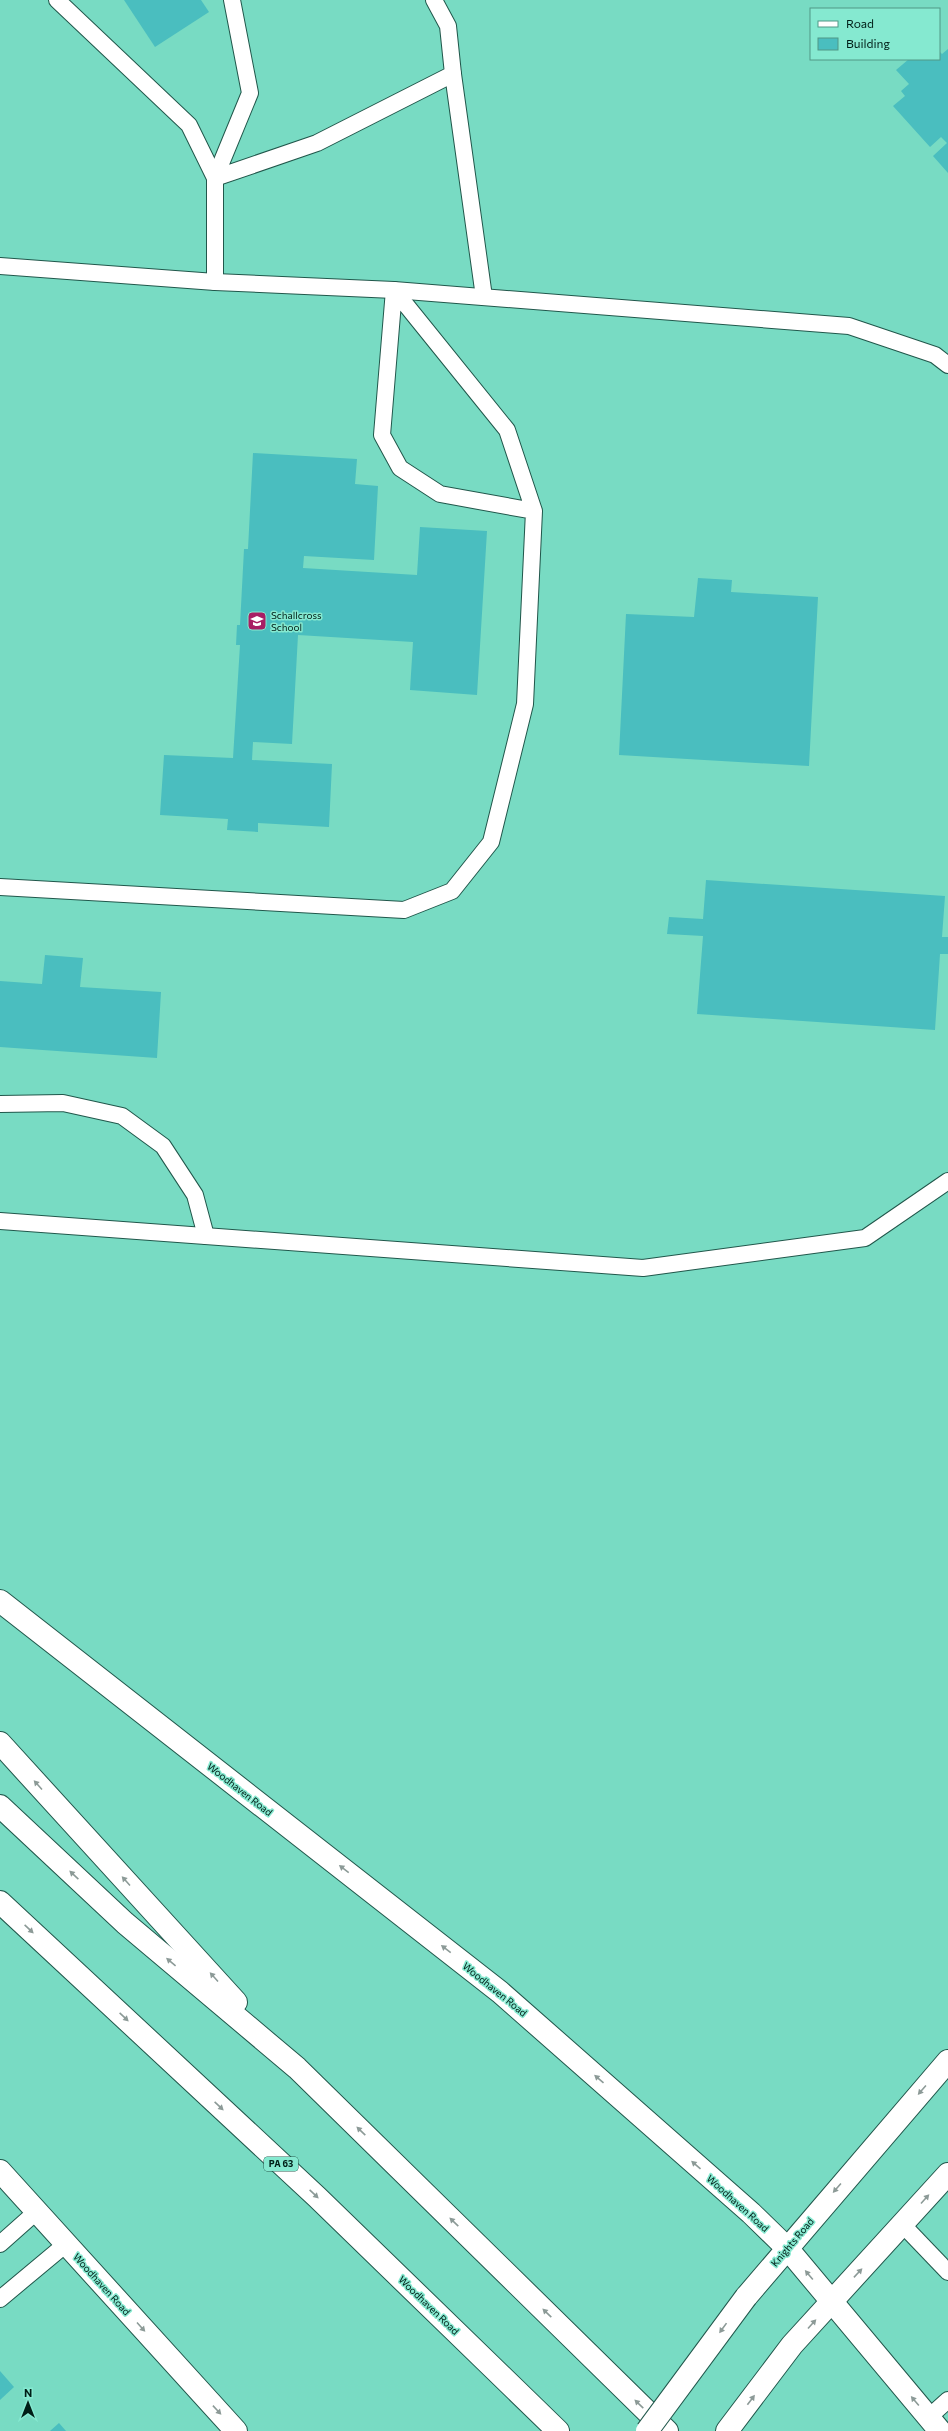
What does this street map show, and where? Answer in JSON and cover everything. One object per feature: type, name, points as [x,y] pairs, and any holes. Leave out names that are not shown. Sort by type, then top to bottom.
[{"type":"main road","name":"Woodhaven Road","points":[[0,1601],[500,1992],[745,2208],[787,2248],[934,2424]]},
{"type":"main road","points":[[0,1743],[297,2068],[667,2431]]},
{"type":"main road","points":[[0,1806],[125,1923],[297,2068]]},
{"type":"main road","name":"Woodhaven Road","points":[[0,1902],[317,2197],[558,2431]]},
{"type":"main road","name":"Knights Road","points":[[647,2431],[746,2297],[948,2061]]},
{"type":"main road","name":"Woodhaven Road","points":[[0,2171],[236,2431]]},
{"type":"main road","points":[[727,2431],[792,2345],[948,2174]]},
{"type":"lane","points":[[57,0],[189,125],[215,178]]},
{"type":"lane","points":[[215,282],[215,178],[250,93],[232,0]]},
{"type":"lane","points":[[434,0],[448,26],[453,74],[484,297]]},
{"type":"lane","points":[[215,178],[317,144],[453,74]]},
{"type":"lane","points":[[0,266],[215,282],[394,290],[849,326],[935,355],[948,365]]},
{"type":"lane","points":[[0,888],[404,910],[452,891],[491,842],[526,704],[534,511],[507,430],[394,290]]},
{"type":"lane","points":[[394,290],[382,435],[400,468],[440,494],[534,511]]},
{"type":"lane","points":[[0,1104],[63,1103],[122,1116],[163,1146],[195,1195],[206,1236]]},
{"type":"lane","points":[[0,1221],[643,1268],[865,1238],[948,1181]]},
{"type":"lane","points":[[0,2244],[36,2212]]},
{"type":"lane","points":[[902,2224],[948,2272]]},
{"type":"lane","points":[[0,2299],[66,2244]]},
{"type":"lane","points":[[934,2424],[948,2400]]},
{"type":"building","points":[[124,0],[201,0],[209,12],[155,47]]},
{"type":"building","points":[[948,49],[948,173],[933,156],[947,143],[941,137],[930,147],[893,106],[905,96],[901,91],[909,84],[896,70],[908,60],[940,60],[940,52],[942,54]]},
{"type":"building","points":[[253,453],[357,459],[355,484],[378,486],[374,560],[304,556],[303,568],[417,575],[420,527],[487,531],[477,695],[410,690],[413,642],[298,635],[292,744],[253,742],[252,760],[332,764],[329,827],[258,823],[258,832],[227,830],[228,819],[160,815],[164,755],[233,758],[240,645],[236,645],[237,625],[240,625],[244,549],[248,549]]},
{"type":"building","points":[[698,578],[732,580],[731,592],[818,597],[809,766],[619,755],[626,614],[694,617]]},
{"type":"building","points":[[706,880],[945,896],[942,937],[948,937],[948,954],[940,954],[935,1030],[697,1014],[703,936],[667,934],[669,917],[703,919]]},
{"type":"building","points":[[45,955],[83,958],[80,987],[161,992],[157,1058],[0,1047],[0,981],[42,984]]},
{"type":"building","points":[[0,2371],[14,2387],[0,2400]]},
{"type":"building","points":[[59,2423],[66,2431],[50,2431]]},
{"type":"place","name":"Schallcross School","points":[[257,621]]}]
